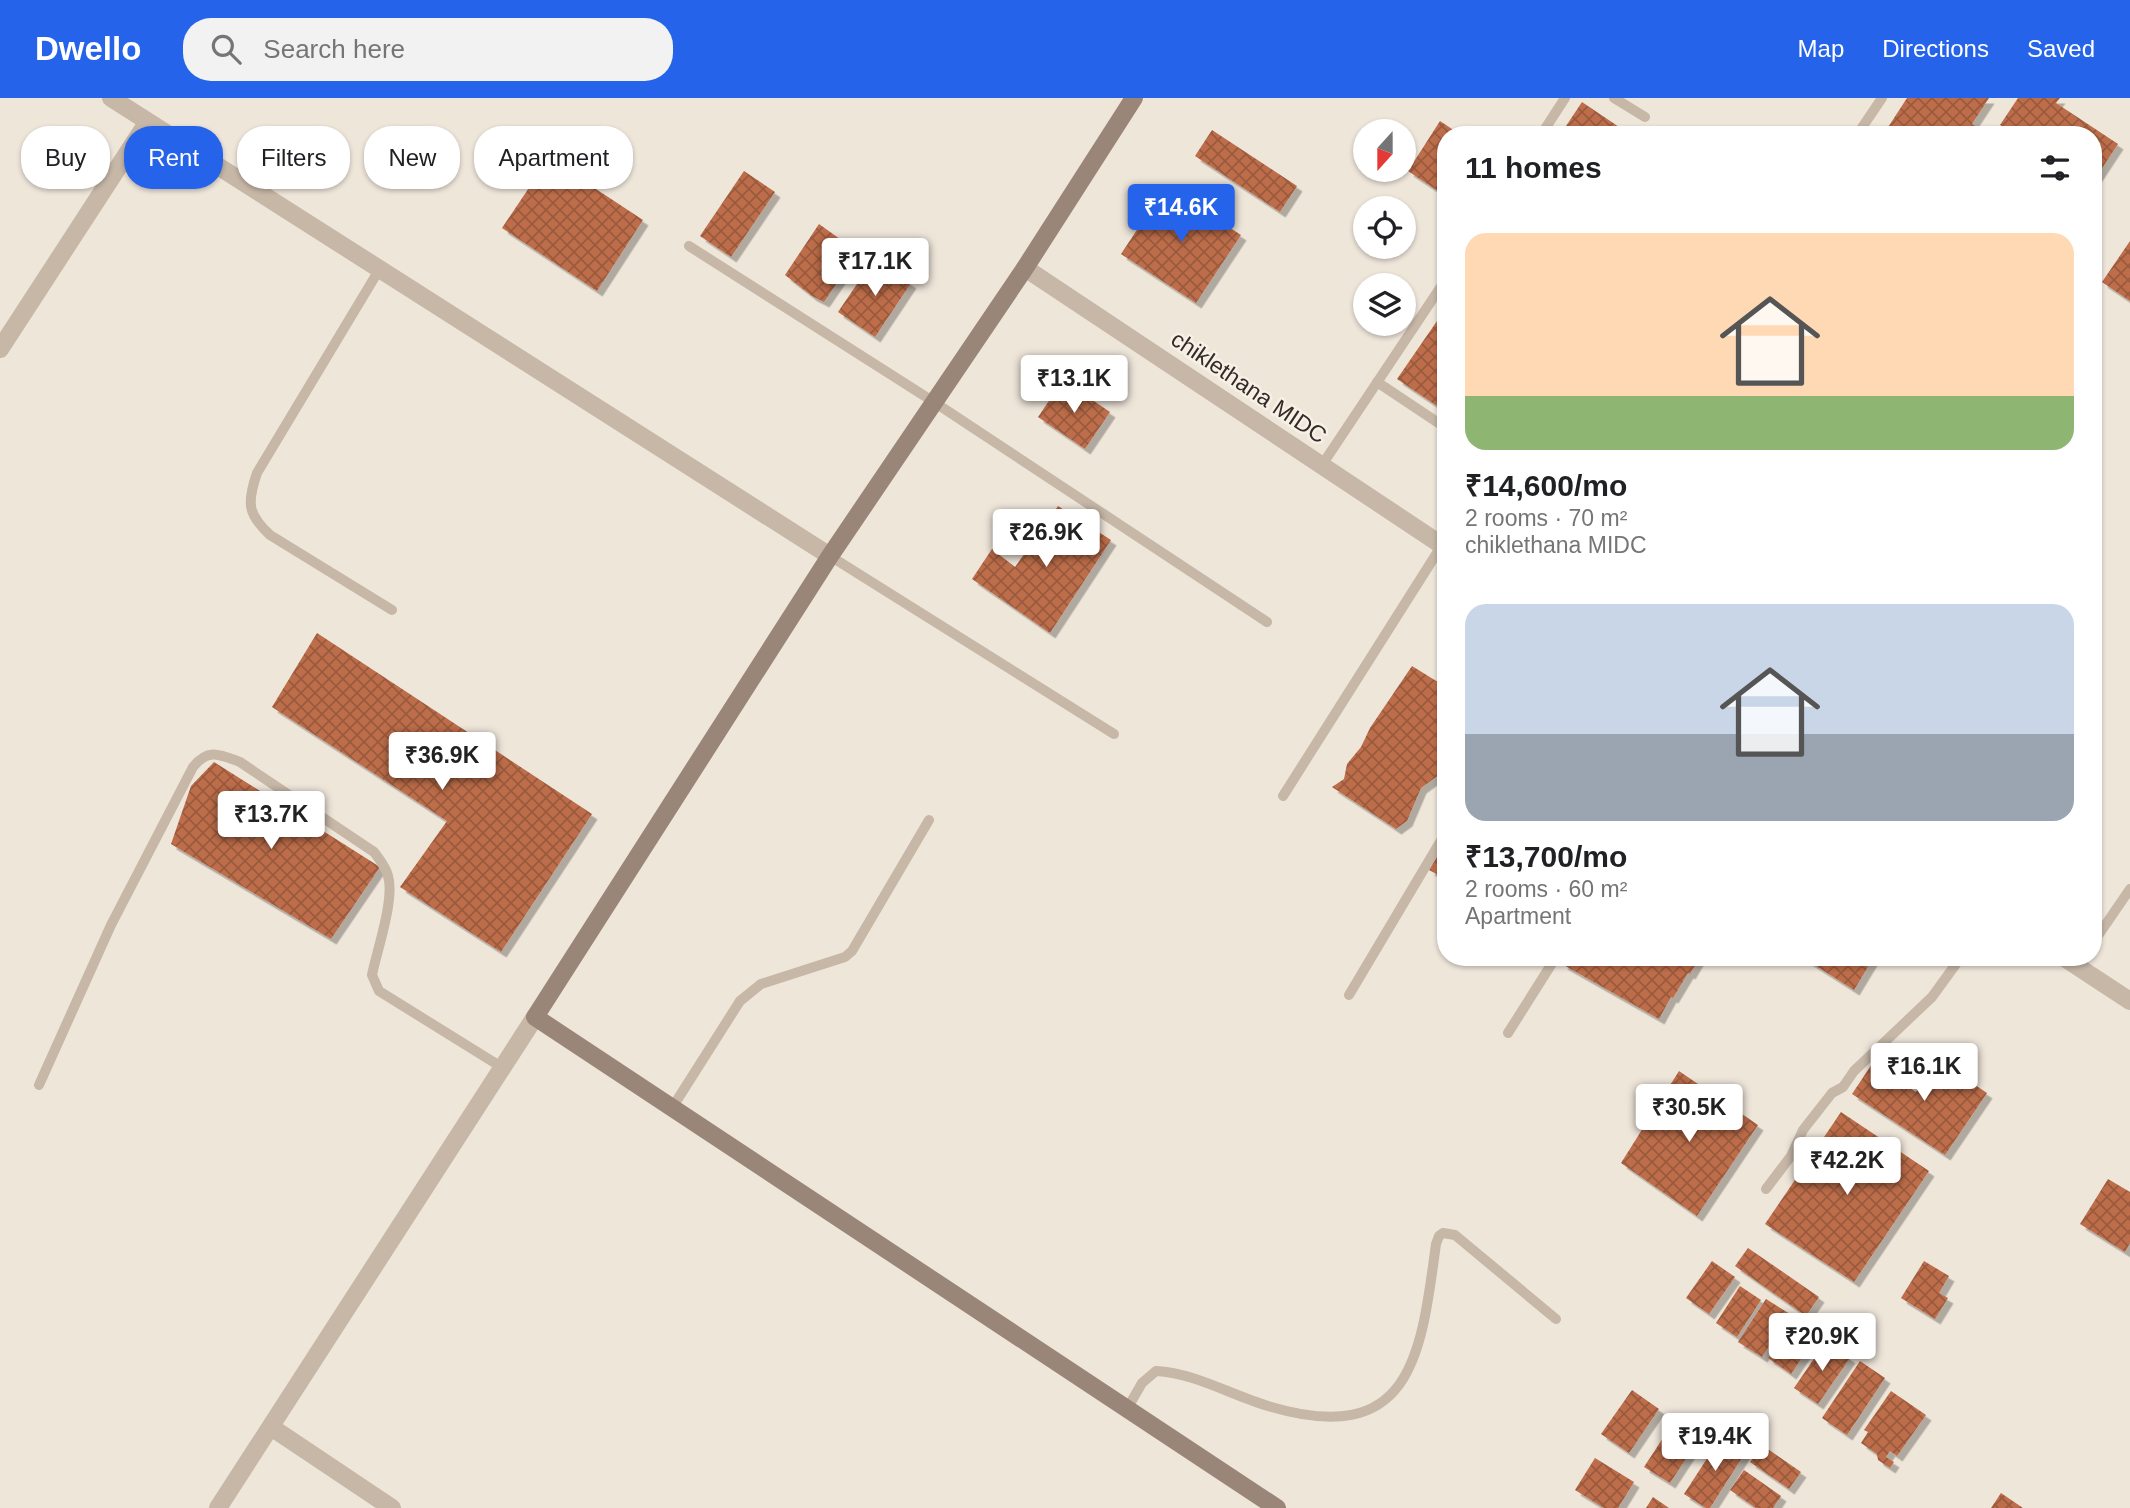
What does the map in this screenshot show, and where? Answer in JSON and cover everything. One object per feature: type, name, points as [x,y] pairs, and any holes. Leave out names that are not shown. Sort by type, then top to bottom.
[{"type":"street","points":[[111,98],[830,556]]},
{"type":"street","points":[[218,1508],[830,556],[1025,268],[1134,98]]},
{"type":"street","points":[[0,349],[147,123]]},
{"type":"street","name":"chiklethana MIDC","points":[[1025,268],[1437,541]]},
{"type":"street","points":[[2082,966],[2130,1001]]},
{"type":"street","points":[[535,1017],[1277,1508]]},
{"type":"street","points":[[271,1427],[392,1508]]},
{"type":"lane","points":[[1547,126],[1565,98]]},
{"type":"lane","points":[[1614,98],[1645,117]]},
{"type":"lane","points":[[1863,126],[1882,98]]},
{"type":"lane","points":[[689,246],[934,402],[1267,622]]},
{"type":"lane","points":[[379,270],[257,473],[251,492],[251,511],[257,524],[270,535],[392,610]]},
{"type":"lane","points":[[1322,465],[1437,292]]},
{"type":"lane","points":[[1377,382],[1437,422]]},
{"type":"lane","points":[[830,556],[1114,734]]},
{"type":"lane","points":[[1283,796],[1437,557]]},
{"type":"lane","points":[[39,1085],[111,925],[187,779],[201,757],[210,754],[223,755],[240,762],[374,852],[383,863],[390,893],[372,975],[374,983],[379,990],[503,1068]]},
{"type":"lane","points":[[672,1108],[749,991],[761,984],[845,957],[852,951],[929,820]]},
{"type":"lane","points":[[1349,995],[1437,846]]},
{"type":"lane","points":[[2102,930],[2130,889]]},
{"type":"lane","points":[[1508,1033],[1550,966]]},
{"type":"lane","points":[[1766,1189],[1791,1156],[1803,1130],[1832,1093],[1843,1087],[1854,1072],[1932,997],[1954,966]]},
{"type":"lane","points":[[1127,1409],[1142,1383],[1156,1371],[1174,1372],[1269,1406],[1315,1416],[1340,1417],[1362,1413],[1374,1407],[1387,1398],[1412,1364],[1426,1321],[1436,1244],[1443,1233],[1455,1235],[1556,1319]]},
{"type":"building","points":[[1907,98],[1989,98],[1972,124],[1975,126],[1889,126]]},
{"type":"building","points":[[2018,98],[2060,98],[2056,103],[2091,126],[2002,126]]},
{"type":"building","points":[[1582,102],[1618,126],[1566,126]]},
{"type":"building","points":[[1440,121],[1448,126],[1437,126],[1437,190],[1416,176],[1416,158]]},
{"type":"building","points":[[1212,130],[1297,186],[1280,212],[1195,156]]},
{"type":"building","points":[[2102,133],[2118,144],[2102,168]]},
{"type":"building","points":[[744,171],[775,192],[731,257],[700,236]]},
{"type":"building","points":[[1166,186],[1241,235],[1196,303],[1121,254]]},
{"type":"building","points":[[528,189],[596,189],[643,220],[597,291],[502,228]]},
{"type":"building","points":[[819,224],[858,252],[824,302],[785,275]]},
{"type":"building","points":[[2130,241],[2130,301],[2102,282]]},
{"type":"building","points":[[874,259],[911,283],[875,337],[838,312]]},
{"type":"building","points":[[1437,321],[1437,406],[1397,379]]},
{"type":"building","points":[[1063,380],[1110,412],[1085,449],[1038,417]]},
{"type":"building","points":[[1058,506],[1111,540],[1050,633],[972,579],[992,549],[1015,567]]},
{"type":"building","points":[[317,633],[592,814],[501,952],[400,887],[447,821],[272,707]]},
{"type":"building","points":[[1412,666],[1437,681],[1437,776],[1421,788],[1407,821],[1396,829],[1332,787],[1344,779],[1347,764],[1361,747],[1370,728]]},
{"type":"building","points":[[214,762],[380,867],[331,939],[171,844],[191,786]]},
{"type":"building","points":[[1437,856],[1437,874],[1429,870]]},
{"type":"building","points":[[1566,966],[1695,966],[1673,998],[1671,997],[1659,1019]]},
{"type":"building","points":[[1816,966],[1869,966],[1854,990]]},
{"type":"building","points":[[1938,1060],[1987,1093],[1945,1155],[1852,1094],[1872,1064],[1916,1092]]},
{"type":"building","points":[[1679,1071],[1758,1125],[1697,1216],[1621,1163]]},
{"type":"building","points":[[1841,1112],[1929,1171],[1854,1282],[1765,1224]]},
{"type":"building","points":[[2108,1179],[2130,1192],[2130,1243],[2125,1252],[2080,1224]]},
{"type":"building","points":[[1748,1248],[1819,1297],[1806,1316],[1735,1266]]},
{"type":"building","points":[[1712,1261],[1735,1277],[1709,1314],[1686,1298]]},
{"type":"building","points":[[1924,1261],[1949,1276],[1939,1293],[1948,1298],[1935,1319],[1901,1298]]},
{"type":"building","points":[[1740,1286],[1761,1300],[1737,1337],[1716,1323]]},
{"type":"building","points":[[1766,1299],[1790,1314],[1762,1357],[1738,1342]]},
{"type":"building","points":[[1794,1319],[1817,1335],[1791,1374],[1768,1358]]},
{"type":"building","points":[[1826,1341],[1850,1358],[1818,1404],[1794,1388]]},
{"type":"building","points":[[1860,1361],[1885,1378],[1847,1435],[1822,1418]]},
{"type":"building","points":[[1632,1390],[1659,1409],[1629,1453],[1601,1434]]},
{"type":"building","points":[[1891,1391],[1926,1415],[1897,1456],[1890,1451],[1886,1457],[1894,1462],[1890,1468],[1878,1460],[1877,1454],[1861,1443],[1868,1432],[1864,1430]]},
{"type":"building","points":[[1676,1418],[1702,1434],[1670,1483],[1644,1467]]},
{"type":"building","points":[[1721,1437],[1745,1453],[1710,1508],[1706,1508],[1684,1494]]},
{"type":"building","points":[[1762,1445],[1801,1472],[1789,1489],[1750,1462]]},
{"type":"building","points":[[1595,1458],[1634,1482],[1618,1508],[1604,1508],[1575,1490]]},
{"type":"building","points":[[1744,1470],[1781,1496],[1773,1508],[1756,1508],[1730,1490]]},
{"type":"building","points":[[2001,1493],[2023,1508],[1991,1508]]},
{"type":"building","points":[[1653,1497],[1669,1508],[1646,1508]]}]
